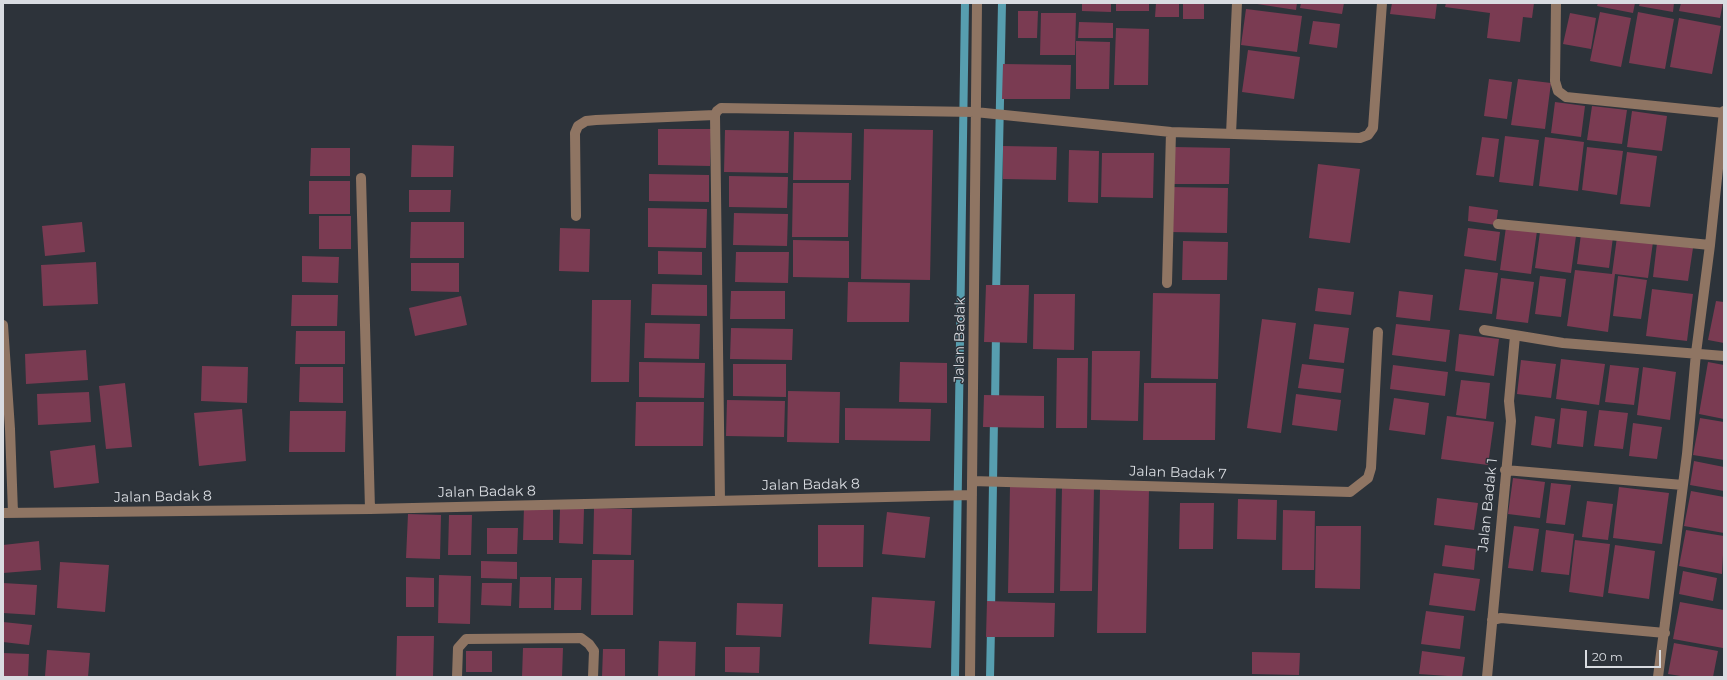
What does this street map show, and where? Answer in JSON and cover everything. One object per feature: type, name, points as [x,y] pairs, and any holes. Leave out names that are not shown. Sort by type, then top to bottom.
[{"type":"street","name":"Jalan Badak","points":[[970,677],[977,3]]},
{"type":"street","points":[[1231,134],[1238,3]]},
{"type":"street","points":[[720,501],[716,111],[721,108],[975,112],[1171,132],[1360,138],[1368,135],[1373,128],[1382,3]]},
{"type":"street","points":[[1556,3],[1555,80],[1558,90],[1566,97],[1724,113],[1710,245],[1696,353],[1683,485],[1658,677]]},
{"type":"street","points":[[576,216],[575,133],[578,126],[591,120],[715,115]]},
{"type":"street","points":[[1167,283],[1171,132]]},
{"type":"street","points":[[361,178],[370,509]]},
{"type":"street","points":[[1498,224],[1710,245]]},
{"type":"street","points":[[3,325],[10,429],[8,513]]},
{"type":"street","points":[[1484,330],[1563,343],[1724,356]]},
{"type":"street","name":"Jalan Badak 7","points":[[972,481],[1350,492],[1368,478],[1371,468],[1378,332]]},
{"type":"street","name":"Jalan Badak 1","points":[[1487,677],[1511,421],[1509,401],[1516,336]]},
{"type":"street","points":[[1506,470],[1683,485]]},
{"type":"street","name":"Jalan Badak 8","points":[[8,513],[370,509],[972,495]]},
{"type":"street","points":[[1492,620],[1501,618],[1665,632]]},
{"type":"street","points":[[457,677],[458,648],[466,639],[581,638],[589,644],[594,651],[593,677]]},
{"type":"building","points":[[1082,3],[1111,3],[1111,12],[1082,11]]},
{"type":"building","points":[[1116,3],[1149,3],[1149,11],[1116,11]]},
{"type":"building","points":[[1156,3],[1179,3],[1179,17],[1155,17]]},
{"type":"building","points":[[1183,3],[1204,3],[1204,19],[1183,19]]},
{"type":"building","points":[[1257,3],[1297,3],[1296,10]]},
{"type":"building","points":[[1301,3],[1344,3],[1342,14],[1300,8]]},
{"type":"building","points":[[1392,3],[1437,3],[1435,19],[1390,14]]},
{"type":"building","points":[[1446,3],[1534,3],[1532,18],[1523,17],[1520,42],[1487,38],[1490,13],[1445,7]]},
{"type":"building","points":[[1598,3],[1635,3],[1633,13],[1597,6]]},
{"type":"building","points":[[1640,3],[1674,3],[1673,12],[1639,6]]},
{"type":"building","points":[[1681,3],[1723,3],[1720,18],[1679,11]]},
{"type":"building","points":[[1246,9],[1302,16],[1297,52],[1241,45]]},
{"type":"building","points":[[1018,11],[1038,11],[1037,38],[1018,38]]},
{"type":"building","points":[[1600,12],[1631,18],[1621,67],[1590,61]]},
{"type":"building","points":[[1638,12],[1674,19],[1665,69],[1629,63]]},
{"type":"building","points":[[1041,13],[1076,13],[1075,55],[1040,55]]},
{"type":"building","points":[[1570,13],[1596,18],[1591,49],[1563,44]]},
{"type":"building","points":[[1679,18],[1721,26],[1712,74],[1670,67]]},
{"type":"building","points":[[1313,21],[1340,24],[1337,48],[1309,44]]},
{"type":"building","points":[[1079,22],[1113,23],[1113,38],[1078,38]]},
{"type":"building","points":[[1116,28],[1149,29],[1148,85],[1114,85]]},
{"type":"building","points":[[1076,41],[1110,42],[1109,89],[1076,89]]},
{"type":"building","points":[[1248,50],[1300,57],[1294,99],[1242,92]]},
{"type":"building","points":[[1003,64],[1071,65],[1070,99],[1002,99]]},
{"type":"building","points":[[1489,79],[1512,82],[1507,119],[1484,116]]},
{"type":"building","points":[[1518,79],[1551,83],[1545,129],[1511,125]]},
{"type":"building","points":[[1555,102],[1585,106],[1581,137],[1551,133]]},
{"type":"building","points":[[1592,106],[1627,110],[1622,144],[1587,140]]},
{"type":"building","points":[[1632,111],[1667,116],[1662,151],[1627,147]]},
{"type":"building","points":[[658,129],[711,129],[710,166],[658,165]]},
{"type":"building","points":[[864,129],[933,130],[930,280],[861,279]]},
{"type":"building","points":[[725,130],[789,131],[788,173],[724,172]]},
{"type":"building","points":[[794,132],[852,133],[851,180],[793,180]]},
{"type":"building","points":[[1505,136],[1539,140],[1533,186],[1499,182]]},
{"type":"building","points":[[1482,137],[1499,139],[1494,177],[1476,175]]},
{"type":"building","points":[[1545,137],[1584,142],[1578,191],[1539,186]]},
{"type":"building","points":[[412,145],[454,146],[453,177],[411,177]]},
{"type":"building","points":[[1003,146],[1057,147],[1056,180],[1003,179]]},
{"type":"building","points":[[1174,147],[1230,148],[1229,184],[1173,184]]},
{"type":"building","points":[[1587,147],[1623,151],[1617,195],[1582,190]]},
{"type":"building","points":[[311,148],[350,148],[350,176],[310,176]]},
{"type":"building","points":[[1069,150],[1099,151],[1098,203],[1068,202]]},
{"type":"building","points":[[1627,152],[1657,156],[1650,207],[1620,204]]},
{"type":"building","points":[[1102,153],[1154,153],[1153,198],[1101,197]]},
{"type":"building","points":[[1318,164],[1360,169],[1350,243],[1309,238]]},
{"type":"building","points":[[649,174],[709,175],[709,202],[649,201]]},
{"type":"building","points":[[729,176],[788,177],[787,208],[729,207]]},
{"type":"building","points":[[309,181],[350,181],[350,214],[309,214]]},
{"type":"building","points":[[793,183],[849,183],[848,237],[792,237]]},
{"type":"building","points":[[1170,187],[1228,188],[1227,233],[1169,232]]},
{"type":"building","points":[[409,190],[451,190],[450,212],[409,212]]},
{"type":"building","points":[[1469,206],[1498,210],[1496,225],[1468,221]]},
{"type":"building","points":[[648,208],[707,209],[706,248],[648,247]]},
{"type":"building","points":[[734,213],[788,214],[787,246],[733,245]]},
{"type":"building","points":[[319,216],[351,216],[351,249],[319,249]]},
{"type":"building","points":[[82,222],[85,252],[45,256],[42,226]]},
{"type":"building","points":[[411,222],[464,222],[464,258],[410,258]]},
{"type":"building","points":[[1506,227],[1537,231],[1531,274],[1500,270]]},
{"type":"building","points":[[560,228],[590,229],[589,272],[559,271]]},
{"type":"building","points":[[1468,228],[1500,232],[1496,261],[1464,256]]},
{"type":"building","points":[[1540,232],[1576,236],[1571,273],[1535,268]]},
{"type":"building","points":[[1581,234],[1613,237],[1609,268],[1577,264]]},
{"type":"building","points":[[1617,237],[1653,242],[1648,278],[1615,274],[1608,332],[1567,326],[1575,270],[1612,274]]},
{"type":"building","points":[[793,240],[849,241],[849,278],[793,277]]},
{"type":"building","points":[[1183,241],[1228,242],[1227,280],[1182,280]]},
{"type":"building","points":[[1657,243],[1693,248],[1688,281],[1653,277]]},
{"type":"building","points":[[658,251],[702,252],[702,275],[658,274]]},
{"type":"building","points":[[736,252],[789,252],[788,283],[735,282]]},
{"type":"building","points":[[302,256],[339,257],[338,283],[302,282]]},
{"type":"building","points":[[96,262],[98,304],[43,306],[41,265]]},
{"type":"building","points":[[411,263],[459,263],[459,292],[411,291]]},
{"type":"building","points":[[1465,269],[1498,273],[1492,314],[1459,310]]},
{"type":"building","points":[[1540,276],[1566,279],[1561,317],[1535,314]]},
{"type":"building","points":[[1618,276],[1647,280],[1641,319],[1613,316]]},
{"type":"building","points":[[1501,278],[1534,282],[1528,323],[1496,319]]},
{"type":"building","points":[[848,282],[910,283],[909,322],[847,322]]},
{"type":"building","points":[[652,284],[707,285],[707,316],[651,315]]},
{"type":"building","points":[[986,285],[1029,285],[1027,343],[984,342]]},
{"type":"building","points":[[1318,288],[1354,292],[1351,315],[1315,311]]},
{"type":"building","points":[[1652,289],[1693,294],[1687,341],[1646,336]]},
{"type":"building","points":[[731,291],[785,291],[785,319],[730,319]]},
{"type":"building","points":[[1399,291],[1433,295],[1430,321],[1396,317]]},
{"type":"building","points":[[1153,293],[1220,294],[1218,379],[1151,378]]},
{"type":"building","points":[[1034,294],[1075,294],[1074,350],[1033,349]]},
{"type":"building","points":[[292,295],[338,295],[337,326],[291,326]]},
{"type":"building","points":[[461,296],[467,325],[415,336],[409,308]]},
{"type":"building","points":[[592,300],[631,300],[629,382],[591,382]]},
{"type":"building","points":[[1716,301],[1724,302],[1724,343],[1708,340]]},
{"type":"building","points":[[1262,319],[1296,323],[1281,433],[1247,428]]},
{"type":"building","points":[[645,323],[700,324],[699,359],[644,358]]},
{"type":"building","points":[[1314,324],[1349,328],[1344,363],[1309,359]]},
{"type":"building","points":[[1396,324],[1450,330],[1446,362],[1392,355]]},
{"type":"building","points":[[731,328],[793,329],[792,360],[730,359]]},
{"type":"building","points":[[296,331],[345,331],[345,364],[295,364]]},
{"type":"building","points":[[1459,334],[1499,339],[1494,376],[1455,371]]},
{"type":"building","points":[[86,350],[88,380],[26,384],[25,354]]},
{"type":"building","points":[[1092,351],[1140,351],[1138,421],[1091,420]]},
{"type":"building","points":[[1057,358],[1088,358],[1087,428],[1056,428]]},
{"type":"building","points":[[1561,359],[1605,364],[1599,405],[1556,399]]},
{"type":"building","points":[[1521,360],[1556,364],[1551,398],[1517,394]]},
{"type":"building","points":[[639,362],[705,363],[704,398],[639,397]]},
{"type":"building","points":[[900,362],[947,363],[947,403],[899,402]]},
{"type":"building","points":[[1708,362],[1724,365],[1724,419],[1699,414]]},
{"type":"building","points":[[733,364],[786,364],[786,397],[733,396]]},
{"type":"building","points":[[1302,364],[1344,369],[1341,393],[1298,388]]},
{"type":"building","points":[[1393,365],[1448,372],[1445,396],[1390,389]]},
{"type":"building","points":[[1610,365],[1639,368],[1634,405],[1605,402]]},
{"type":"building","points":[[202,366],[248,367],[247,403],[201,401]]},
{"type":"building","points":[[300,367],[343,367],[343,403],[299,402]]},
{"type":"building","points":[[1643,367],[1676,372],[1670,420],[1637,415]]},
{"type":"building","points":[[1461,380],[1490,383],[1486,419],[1456,415]]},
{"type":"building","points":[[125,383],[132,447],[106,449],[99,386]]},
{"type":"building","points":[[1144,383],[1216,383],[1215,440],[1143,440]]},
{"type":"building","points":[[788,391],[840,392],[839,443],[787,442]]},
{"type":"building","points":[[89,392],[91,422],[38,425],[37,394]]},
{"type":"building","points":[[1296,394],[1341,400],[1337,431],[1292,425]]},
{"type":"building","points":[[984,395],[1044,396],[1044,428],[983,427]]},
{"type":"building","points":[[1394,398],[1429,403],[1425,435],[1389,430]]},
{"type":"building","points":[[727,400],[785,401],[784,437],[726,436]]},
{"type":"building","points":[[636,402],[704,402],[703,446],[635,446]]},
{"type":"building","points":[[845,408],[931,409],[930,441],[845,440]]},
{"type":"building","points":[[1561,408],[1587,411],[1583,447],[1557,444]]},
{"type":"building","points":[[242,409],[246,461],[199,466],[194,413]]},
{"type":"building","points":[[1599,410],[1628,413],[1623,449],[1594,446]]},
{"type":"building","points":[[290,411],[346,411],[345,452],[289,452]]},
{"type":"building","points":[[1447,416],[1494,422],[1488,465],[1441,459]]},
{"type":"building","points":[[1535,416],[1555,419],[1551,448],[1531,445]]},
{"type":"building","points":[[1700,418],[1724,422],[1724,460],[1693,455]]},
{"type":"building","points":[[1633,423],[1662,427],[1657,459],[1629,456]]},
{"type":"building","points":[[95,445],[99,483],[54,488],[50,451]]},
{"type":"building","points":[[1694,461],[1724,467],[1724,491],[1690,485]]},
{"type":"building","points":[[1513,478],[1545,482],[1540,518],[1508,514]]},
{"type":"building","points":[[1551,483],[1571,485],[1565,525],[1546,523]]},
{"type":"building","points":[[1010,486],[1056,487],[1054,593],[1008,593]]},
{"type":"building","points":[[1062,487],[1094,487],[1092,591],[1060,591]]},
{"type":"building","points":[[1619,487],[1669,493],[1662,544],[1613,538]]},
{"type":"building","points":[[1100,489],[1149,490],[1146,633],[1097,633]]},
{"type":"building","points":[[1691,491],[1724,497],[1724,533],[1684,526]]},
{"type":"building","points":[[1437,498],[1478,503],[1474,530],[1434,525]]},
{"type":"building","points":[[1238,499],[1277,500],[1276,540],[1237,539]]},
{"type":"building","points":[[1587,501],[1613,504],[1608,540],[1582,537]]},
{"type":"building","points":[[1180,503],[1214,503],[1213,549],[1179,549]]},
{"type":"building","points":[[524,507],[553,507],[553,540],[523,540]]},
{"type":"building","points":[[594,508],[632,509],[631,555],[593,554]]},
{"type":"building","points":[[560,509],[584,509],[583,544],[559,543]]},
{"type":"building","points":[[1283,510],[1315,511],[1314,570],[1282,570]]},
{"type":"building","points":[[887,512],[930,517],[925,558],[882,554]]},
{"type":"building","points":[[408,514],[441,515],[440,559],[406,558]]},
{"type":"building","points":[[449,515],[472,515],[471,555],[448,555]]},
{"type":"building","points":[[818,525],[864,525],[863,567],[818,567]]},
{"type":"building","points":[[1316,526],[1361,526],[1360,589],[1315,588]]},
{"type":"building","points":[[1514,526],[1539,529],[1533,571],[1508,568]]},
{"type":"building","points":[[487,528],[518,528],[517,554],[487,554]]},
{"type":"building","points":[[1546,530],[1574,534],[1569,575],[1541,572]]},
{"type":"building","points":[[1686,530],[1724,536],[1722,574],[1679,566]]},
{"type":"building","points":[[1575,540],[1610,544],[1603,597],[1569,592]]},
{"type":"building","points":[[39,541],[41,570],[3,573],[3,545]]},
{"type":"building","points":[[1445,545],[1476,549],[1474,570],[1442,566]]},
{"type":"building","points":[[1615,545],[1655,551],[1649,599],[1608,593]]},
{"type":"building","points":[[592,560],[634,560],[633,615],[591,615]]},
{"type":"building","points":[[481,561],[517,562],[517,579],[481,578]]},
{"type":"building","points":[[60,562],[109,565],[105,612],[57,608]]},
{"type":"building","points":[[1683,571],[1717,578],[1713,601],[1679,594]]},
{"type":"building","points":[[1434,573],[1480,579],[1475,611],[1429,605]]},
{"type":"building","points":[[439,575],[471,576],[470,624],[438,623]]},
{"type":"building","points":[[406,577],[434,578],[434,607],[406,607]]},
{"type":"building","points":[[520,577],[551,577],[551,608],[519,608]]},
{"type":"building","points":[[555,578],[582,578],[581,610],[554,610]]},
{"type":"building","points":[[3,583],[37,585],[35,615],[3,613]]},
{"type":"building","points":[[482,583],[512,583],[511,606],[481,605]]},
{"type":"building","points":[[872,597],[935,601],[931,648],[869,644]]},
{"type":"building","points":[[987,601],[1055,603],[1054,637],[986,637]]},
{"type":"building","points":[[1680,602],[1724,610],[1723,648],[1673,639]]},
{"type":"building","points":[[737,603],[783,604],[781,637],[736,635]]},
{"type":"building","points":[[1426,611],[1464,616],[1460,649],[1421,644]]},
{"type":"building","points":[[3,622],[32,625],[29,645],[3,642]]},
{"type":"building","points":[[397,636],[434,636],[433,677],[396,677]]},
{"type":"building","points":[[659,641],[696,642],[695,677],[658,677]]},
{"type":"building","points":[[1674,643],[1718,651],[1713,677],[1687,677],[1668,674]]},
{"type":"building","points":[[725,647],[760,647],[759,673],[725,672]]},
{"type":"building","points":[[523,648],[563,648],[562,677],[522,677]]},
{"type":"building","points":[[603,649],[625,649],[625,677],[602,677]]},
{"type":"building","points":[[47,650],[90,653],[88,677],[45,676]]},
{"type":"building","points":[[466,651],[492,651],[492,672],[466,672]]},
{"type":"building","points":[[1422,651],[1465,657],[1462,677],[1419,674]]},
{"type":"building","points":[[1252,652],[1300,653],[1299,675],[1252,674]]},
{"type":"building","points":[[3,653],[29,654],[28,677],[3,677]]},
{"type":"waterway","points":[[955,677],[965,3]]},
{"type":"waterway","points":[[996,296],[1002,3]]},
{"type":"waterway","points":[[995,406],[996,332]]},
{"type":"waterway","points":[[991,612],[994,418]]},
{"type":"waterway","points":[[990,677],[991,628]]}]
